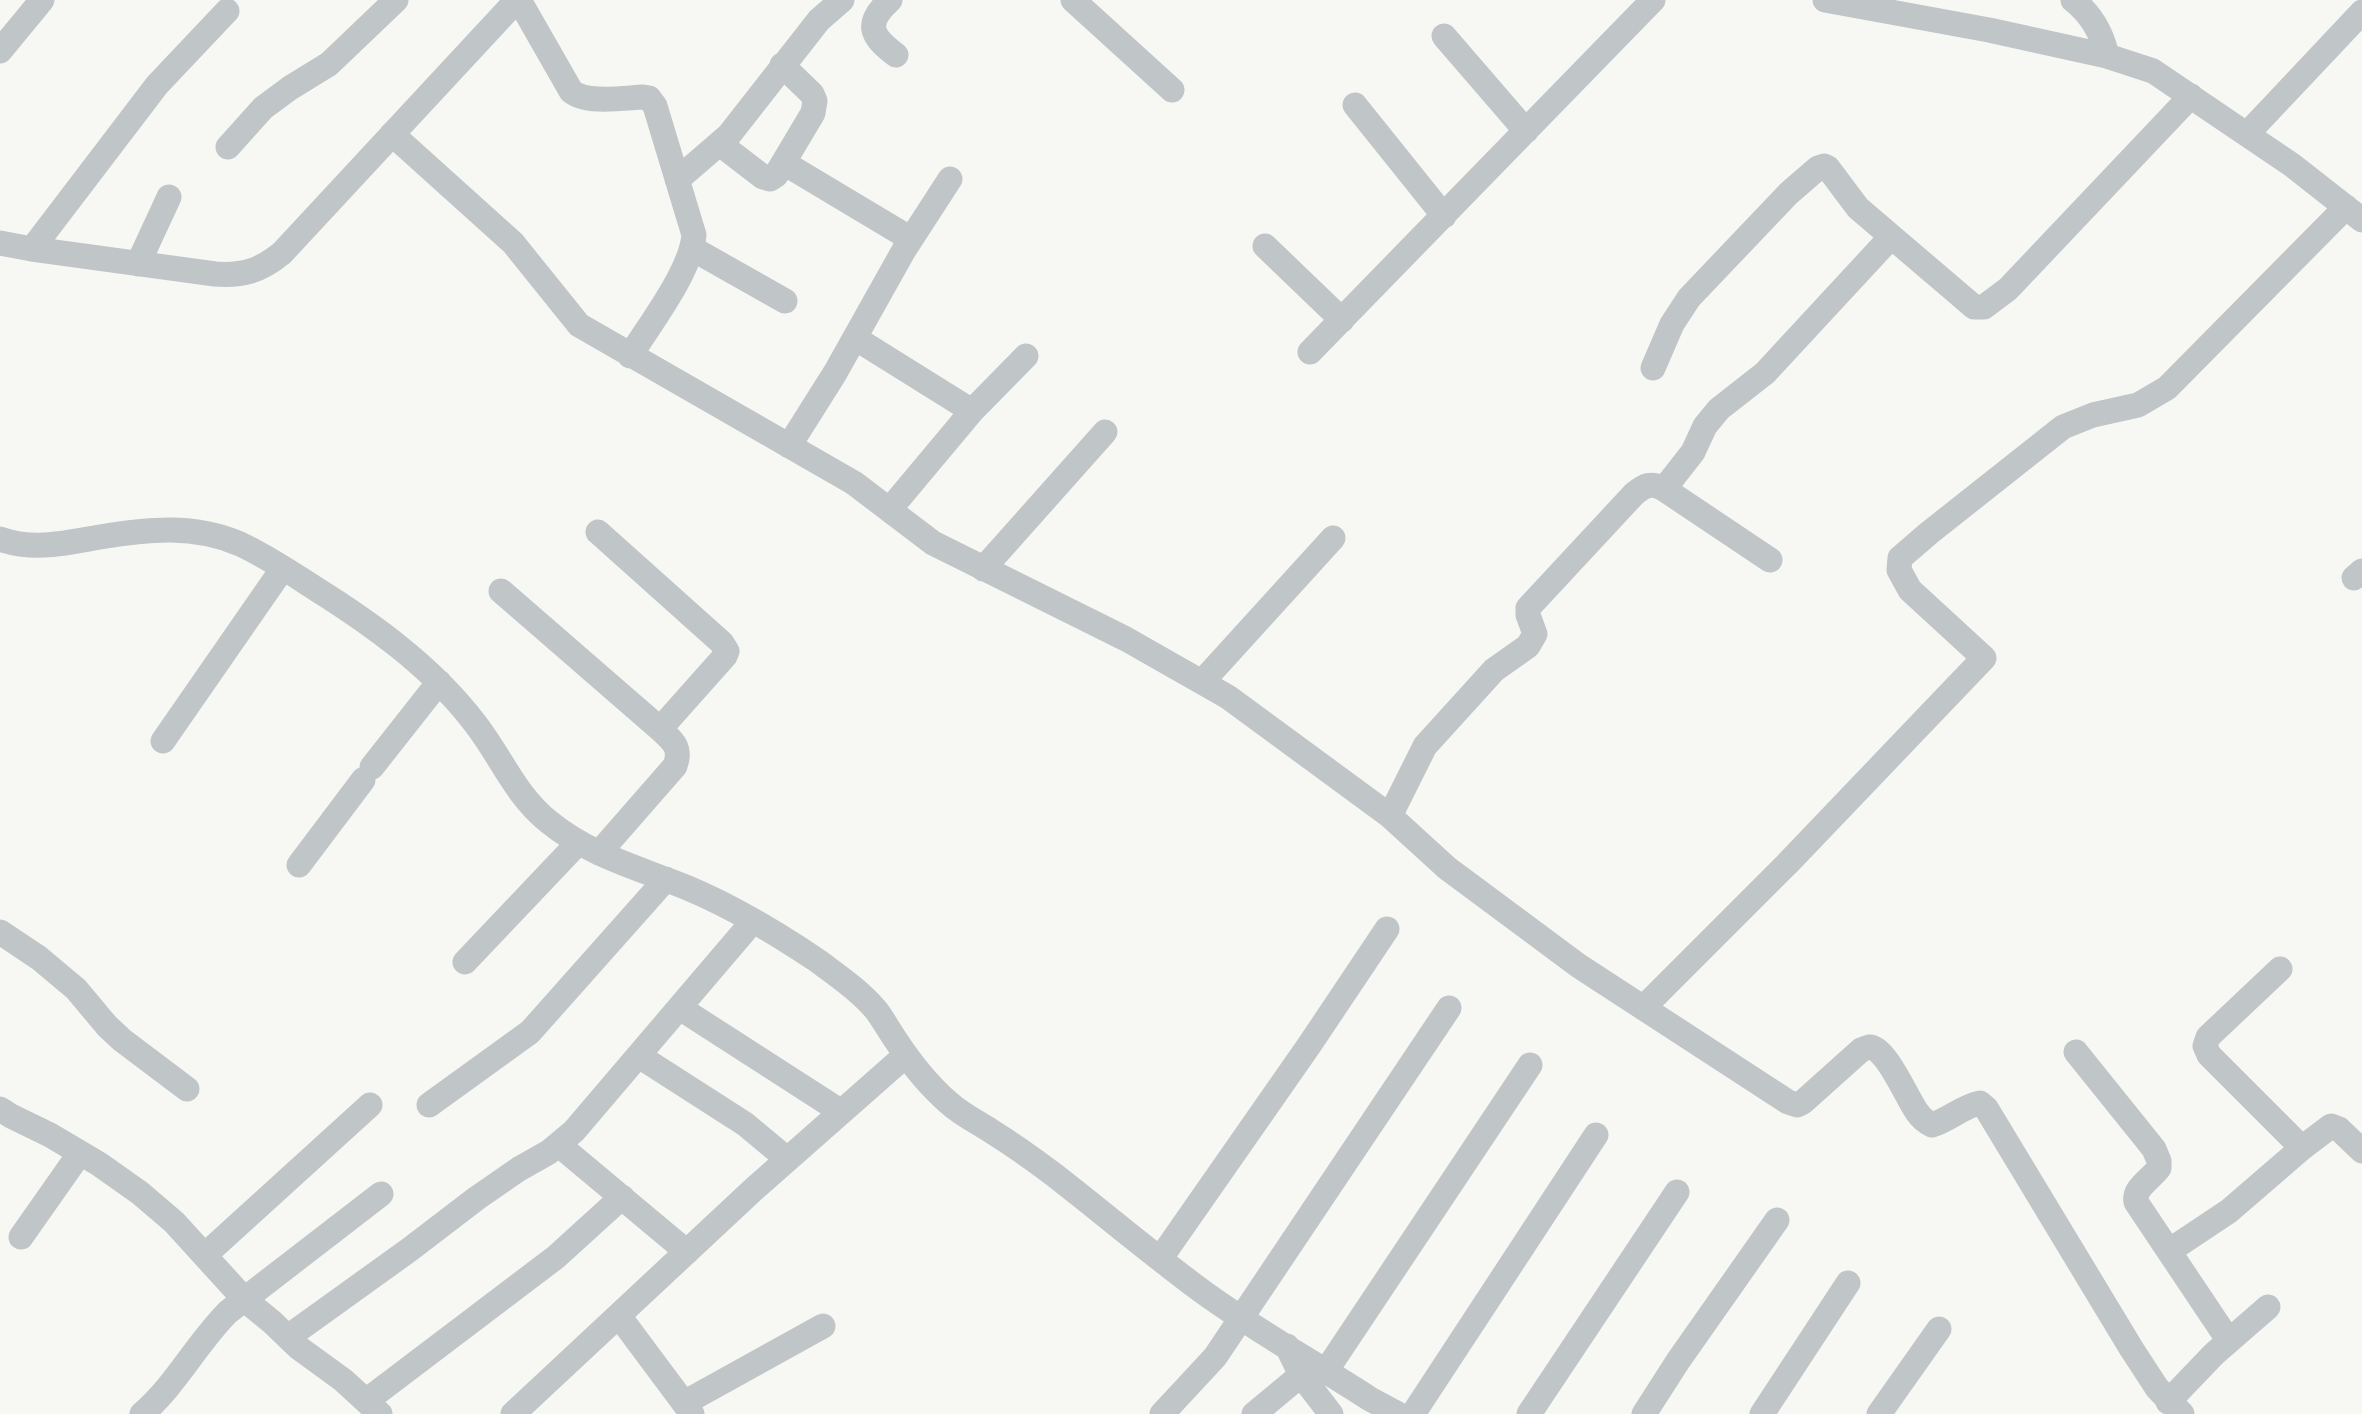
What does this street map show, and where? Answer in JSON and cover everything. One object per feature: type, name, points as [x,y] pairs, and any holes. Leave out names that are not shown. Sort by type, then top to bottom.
[{"type":"street","points":[[0,52],[42,0]]},
{"type":"street","points":[[228,147],[263,108],[290,88],[329,64],[396,0]]},
{"type":"street","points":[[0,243],[138,264],[234,275],[254,271],[282,253],[518,0],[571,92],[587,98],[643,97],[652,101],[656,106],[694,235],[693,249],[681,273],[630,356]]},
{"type":"street","points":[[677,180],[720,144],[819,20],[842,0]]},
{"type":"street","points":[[890,0],[874,19],[873,28],[879,42],[896,54]]},
{"type":"street","points":[[1074,0],[1172,90]]},
{"type":"street","points":[[1310,352],[1653,0]]},
{"type":"street","points":[[1643,1008],[1667,987],[1794,857],[1984,658],[1910,590],[1899,570],[1900,558],[1928,533],[2063,427],[2093,415],[2138,405],[2167,388],[2354,213],[2292,165],[2153,71],[2107,56],[1989,30],[1825,0]]},
{"type":"street","points":[[2073,0],[2094,22],[2103,37],[2107,56]]},
{"type":"street","points":[[32,249],[157,85],[227,11]]},
{"type":"street","points":[[2247,134],[2362,12]]},
{"type":"street","points":[[1444,36],[1526,131]]},
{"type":"street","points":[[720,144],[763,178],[770,179],[776,175],[813,113],[815,101],[812,94],[782,65]]},
{"type":"street","points":[[1653,368],[1672,324],[1689,298],[1789,193],[1818,168],[1824,166],[1828,168],[1858,208],[1974,307],[1984,307],[2008,289],[2191,96]]},
{"type":"street","points":[[1355,105],[1444,216]]},
{"type":"street","points":[[392,134],[513,243],[579,325],[854,483],[933,543],[1126,639],[1228,697],[1291,741],[1390,816],[1447,868],[1579,966],[1788,1102],[1797,1105],[1803,1102],[1861,1050],[1868,1047],[1874,1048],[1885,1058],[1916,1112],[1932,1125],[1972,1105],[1980,1103],[1986,1108],[2130,1348],[2175,1408],[2229,1341],[2268,1307]]},
{"type":"street","points":[[784,162],[911,239]]},
{"type":"street","points":[[789,446],[855,338],[911,239],[950,179]]},
{"type":"street","points":[[138,264],[169,197]]},
{"type":"street","points":[[1664,489],[1693,452],[1705,426],[1719,409],[1765,373],[1891,237]]},
{"type":"street","points":[[1265,246],[1342,320]]},
{"type":"street","points":[[693,249],[785,301]]},
{"type":"street","points":[[855,338],[972,412]]},
{"type":"street","points":[[890,509],[972,412],[1026,356]]},
{"type":"street","points":[[983,569],[1105,432]]},
{"type":"street","points":[[1390,816],[1425,746],[1494,670],[1528,646],[1534,638],[1535,634],[1528,615],[1528,608],[1634,494],[1645,485],[1654,484],[1664,489],[1770,560]]},
{"type":"street","points":[[0,539],[12,544],[36,546],[62,545],[146,530],[184,529],[214,533],[245,546],[344,606],[382,634],[439,682],[476,724],[506,769],[517,791],[534,810],[589,848],[641,872],[666,879],[753,921],[817,961],[851,986],[876,1011],[915,1068],[952,1106],[1052,1174],[1202,1291],[1326,1371],[1398,1414]]},
{"type":"street","points":[[598,532],[722,643],[726,651],[725,656],[660,729]]},
{"type":"street","points":[[1202,682],[1333,538]]},
{"type":"street","points":[[164,741],[283,568]]},
{"type":"street","points":[[465,962],[589,848],[674,766],[679,751],[675,742],[501,591]]},
{"type":"street","points":[[299,865],[439,682]]},
{"type":"street","points":[[429,1105],[530,1032],[666,879]]},
{"type":"street","points":[[288,1337],[409,1250],[477,1198],[520,1168],[559,1145],[574,1131],[639,1056],[753,921]]},
{"type":"street","points":[[1160,1259],[1387,930]]},
{"type":"street","points":[[0,932],[40,958],[76,989],[107,1026],[122,1040],[187,1089]]},
{"type":"street","points":[[2280,969],[2208,1037],[2205,1046],[2209,1055],[2302,1148]]},
{"type":"street","points":[[680,1008],[840,1112]]},
{"type":"street","points":[[1162,1414],[1194,1382],[1215,1357],[1449,1008]]},
{"type":"street","points":[[2076,1052],[2154,1149],[2159,1161],[2159,1168],[2137,1191],[2135,1196],[2136,1202],[2229,1341]]},
{"type":"street","points":[[513,1414],[788,1159],[906,1055]]},
{"type":"street","points":[[639,1056],[745,1124],[788,1159]]},
{"type":"street","points":[[1326,1371],[1530,1065]]},
{"type":"street","points":[[206,1255],[370,1105]]},
{"type":"street","points":[[0,1109],[80,1152],[140,1193],[174,1222],[245,1300],[373,1407],[556,1257],[622,1197]]},
{"type":"street","points":[[2169,1251],[2229,1211],[2302,1148],[2331,1126],[2339,1130],[2362,1151]]},
{"type":"street","points":[[1413,1414],[1596,1135]]},
{"type":"street","points":[[559,1145],[687,1252]]},
{"type":"street","points":[[21,1237],[80,1152]]},
{"type":"street","points":[[1529,1414],[1677,1192]]},
{"type":"street","points":[[142,1414],[172,1384],[221,1319],[381,1194]]},
{"type":"street","points":[[1644,1414],[1678,1361],[1777,1220]]},
{"type":"street","points":[[1762,1414],[1848,1283]]},
{"type":"street","points":[[618,1316],[688,1409],[823,1326]]},
{"type":"street","points":[[1879,1414],[1939,1329]]},
{"type":"street","points":[[1287,1346],[1300,1375],[1331,1414]]},
{"type":"street","points":[[1254,1414],[1300,1375]]}]
